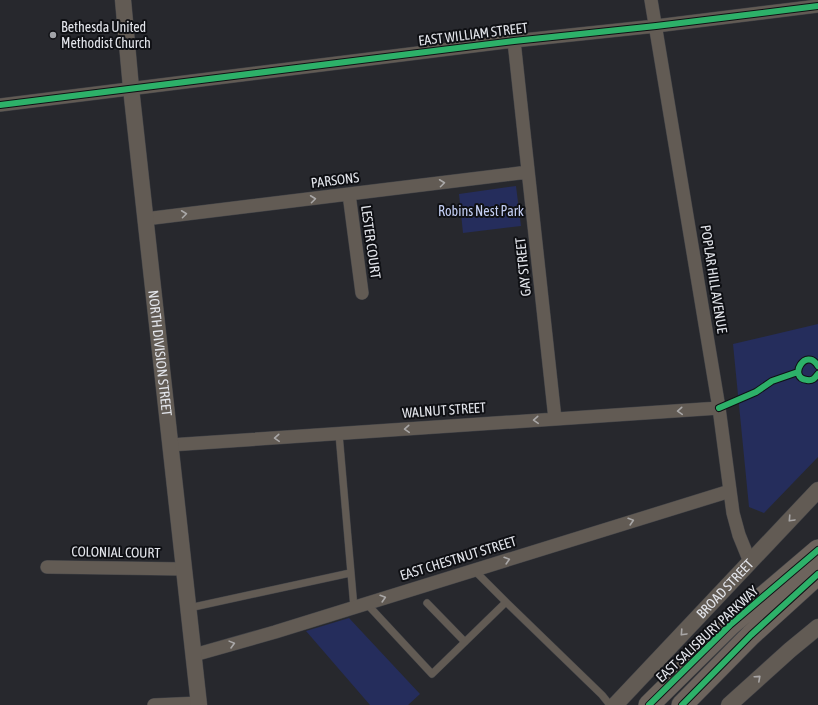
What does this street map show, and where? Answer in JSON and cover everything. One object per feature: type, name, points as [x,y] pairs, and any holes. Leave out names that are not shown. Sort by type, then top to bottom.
[{"type":"main road","name":"EAST SALISBURY PARKWAY","points":[[649,705],[730,625],[818,550]]},
{"type":"main road","points":[[682,705],[751,635],[818,574]]},
{"type":"street","name":"NORTH DIVISION STREET","points":[[123,0],[145,219],[199,704]]},
{"type":"street","name":"POPLAR HILL AVENUE","points":[[651,0],[719,408],[733,513],[739,535],[750,562]]},
{"type":"street","name":"EAST WILLIAM STREET","points":[[0,105],[514,41],[656,26],[818,6]]},
{"type":"street","name":"GAY STREET","points":[[514,41],[555,419]]},
{"type":"street","name":"PARSONS","points":[[145,219],[528,172]]},
{"type":"street","name":"LESTER COURT","points":[[349,194],[362,293]]},
{"type":"street","name":"WALNUT STREET","points":[[170,445],[719,408]]},
{"type":"street","name":"BROAD STREET","points":[[615,705],[818,490]]},
{"type":"street","name":"EAST CHESTNUT STREET","points":[[194,654],[275,632],[730,491]]},
{"type":"street","name":"COLONIAL COURT","points":[[47,567],[184,569]]},
{"type":"street","points":[[729,705],[784,654],[818,627]]},
{"type":"street","points":[[154,705],[199,704]]},
{"type":"lane","points":[[339,434],[350,573],[360,606],[432,674],[506,602]]},
{"type":"lane","points":[[474,570],[602,695],[610,705]]},
{"type":"lane","points":[[189,608],[350,573]]},
{"type":"lane","points":[[427,603],[465,642]]},
{"type":"green space","name":"Robins Nest Park","points":[[516,186],[521,226],[463,233],[459,194]]},
{"type":"green space","points":[[818,324],[818,457],[764,513],[749,507],[733,344]]},
{"type":"green space","points":[[349,618],[420,694],[408,705],[370,705],[306,631]]},
{"type":"cycle path","points":[[0,105],[514,41],[656,26],[818,6]]},
{"type":"cycle path","points":[[818,366],[813,361],[808,359],[800,365],[799,369],[801,378],[807,380],[812,380],[818,374]]},
{"type":"cycle path","points":[[719,408],[756,392],[772,381],[798,372]]},
{"type":"cycle path","points":[[649,705],[730,625],[818,550]]},
{"type":"cycle path","points":[[682,705],[751,635],[818,574]]},
{"type":"place","name":"Bethesda United Methodist Church","points":[[53,35]]}]
